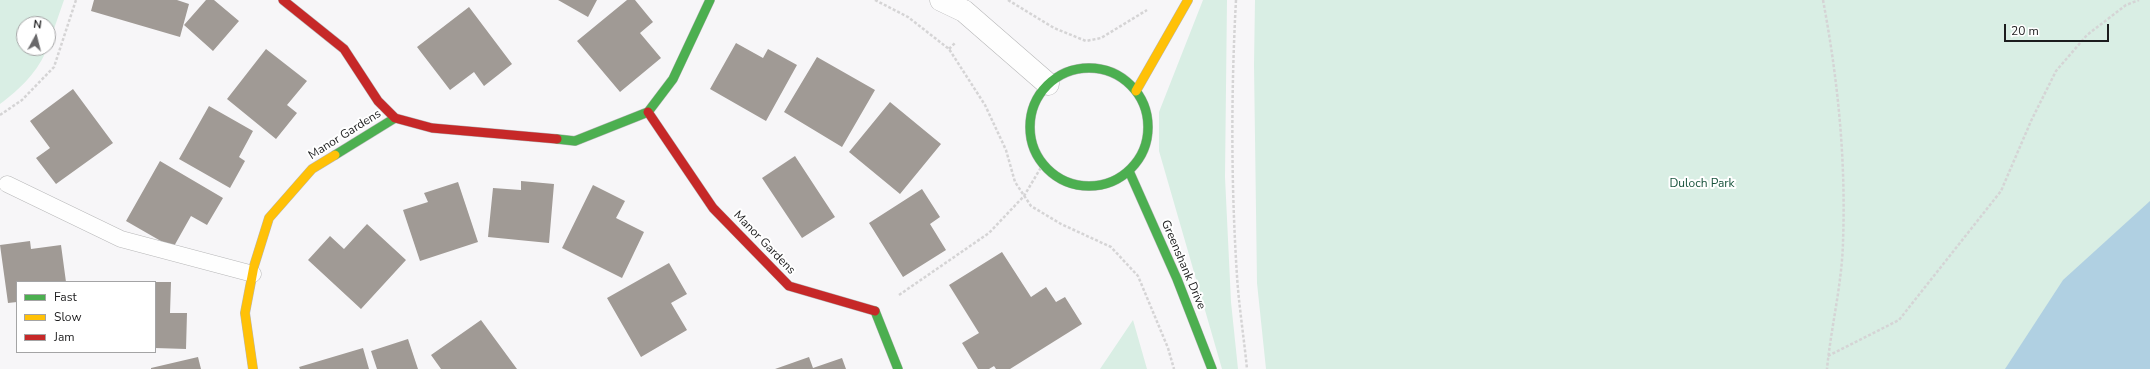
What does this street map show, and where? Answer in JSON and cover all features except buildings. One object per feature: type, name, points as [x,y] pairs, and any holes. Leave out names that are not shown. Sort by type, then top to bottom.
[{"type":"street","name":"Manor Gardens","points":[[283,0],[344,49],[378,101],[394,118],[432,128],[575,141],[648,112],[713,208],[789,286],[876,311]]},
{"type":"street","points":[[648,112],[673,79],[710,0]]},
{"type":"street","points":[[941,0],[964,11],[1048,84]]},
{"type":"street","points":[[1136,91],[1188,0]]},
{"type":"street","points":[[1084,68],[1104,69],[1122,77],[1136,91],[1145,106],[1148,123],[1147,141],[1140,157],[1129,171],[1113,181],[1094,186],[1075,184],[1057,176],[1043,164],[1034,148],[1030,132],[1031,114],[1037,97],[1048,84],[1065,72],[1084,68]]},
{"type":"street","name":"Manor Gardens","points":[[253,369],[245,313],[253,274],[269,218],[312,170],[394,118]]},
{"type":"street","name":"Greenshank Drive","points":[[1129,171],[1177,279],[1212,369]]},
{"type":"street","points":[[876,311],[898,369]]},
{"type":"lane","points":[[7,184],[121,239],[253,274]]},
{"type":"path","points":[[0,115],[22,100],[54,67],[76,0]]},
{"type":"path","points":[[875,0],[908,17],[949,49],[985,105],[1006,150],[1014,182],[1031,206],[1061,224],[1111,247],[1138,276],[1168,348],[1174,369]]},
{"type":"path","points":[[1008,0],[1054,28],[1086,41],[1101,38],[1147,10],[1152,5]]},
{"type":"path","points":[[1236,0],[1232,144],[1237,277],[1247,369]]},
{"type":"path","points":[[1823,0],[1839,92],[1844,172],[1843,244],[1827,369]]},
{"type":"path","points":[[1828,356],[1899,320],[2001,192],[2031,121],[2056,72],[2087,35],[2126,5],[2139,0]]},
{"type":"path","points":[[876,311],[989,233],[1024,196],[1043,164]]},
{"type":"green space","points":[[0,0],[64,0],[56,23],[56,16],[16,16],[16,56],[44,56],[28,79],[0,104]]},
{"type":"green space","points":[[1203,0],[1227,0],[1225,177],[1231,302],[1238,369],[1222,369],[1159,151],[1159,112]]},
{"type":"green space","name":"Duloch Park","points":[[1255,0],[2150,0],[2150,369],[1266,369],[1257,283],[1254,65]]},
{"type":"green space","points":[[1133,320],[1147,369],[1100,369]]},
{"type":"water","points":[[2150,201],[2150,369],[2005,369],[2063,280]]},
{"type":"traffic: fast","points":[[557,139],[575,141],[648,112],[673,79],[710,0]]},
{"type":"traffic: fast","points":[[1089,68],[1100,69],[1112,73],[1131,85],[1143,104],[1147,116],[1148,127],[1147,138],[1143,150],[1131,169],[1112,181],[1100,185],[1089,186],[1078,185],[1066,181],[1047,169],[1035,150],[1031,138],[1030,127],[1031,116],[1035,104],[1047,85],[1066,73],[1078,69],[1089,68]]},
{"type":"traffic: fast","points":[[335,155],[395,118]]},
{"type":"traffic: fast","points":[[1129,171],[1177,279],[1212,369]]},
{"type":"traffic: fast","points":[[875,311],[898,369]]},
{"type":"traffic: slow","points":[[1136,91],[1188,0]]},
{"type":"traffic: slow","points":[[253,369],[245,313],[254,266],[269,218],[312,169],[335,155]]},
{"type":"traffic: jam","points":[[283,0],[344,49],[378,101],[395,118],[432,128],[557,139]]},
{"type":"traffic: jam","points":[[648,112],[713,208],[789,286],[875,311]]}]
